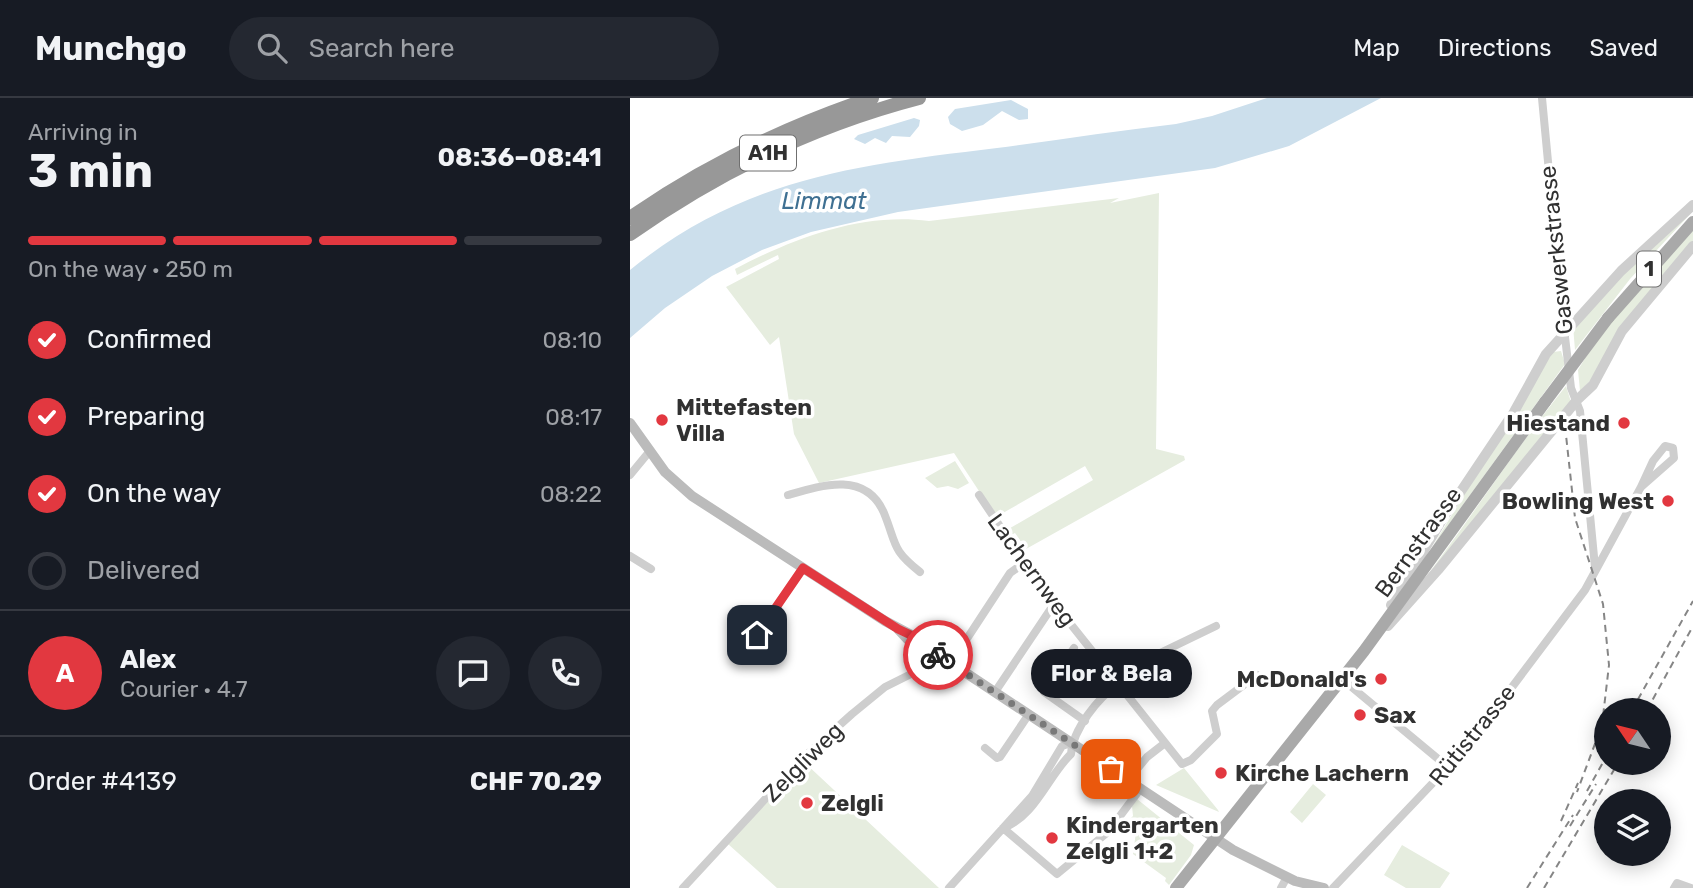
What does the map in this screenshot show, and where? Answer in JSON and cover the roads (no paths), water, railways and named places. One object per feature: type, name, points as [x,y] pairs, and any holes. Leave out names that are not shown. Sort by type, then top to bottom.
[{"type":"highway","name":"A1H","points":[[630,218],[688,181],[758,143],[872,98]]},
{"type":"highway","name":"A1H","points":[[630,234],[701,188],[765,154],[841,122],[919,98]]},
{"type":"main road","name":"Bernstrasse","points":[[1177,888],[1368,646],[1608,318],[1693,222]]},
{"type":"main road","points":[[630,423],[649,452],[677,483],[713,509],[898,629],[917,638],[935,654],[1216,839],[1287,877],[1324,888]]},
{"type":"street","name":"Gaswerkstrasse","points":[[1542,98],[1561,307],[1571,388],[1577,400]]},
{"type":"street","points":[[1388,619],[1390,605],[1419,563],[1445,515],[1514,412],[1546,354],[1621,271],[1693,205]]},
{"type":"street","points":[[1368,646],[1423,589],[1577,400],[1593,384],[1617,338],[1693,246]]},
{"type":"street","points":[[1561,307],[1574,315],[1583,313]]},
{"type":"street","points":[[1577,400],[1596,570]]},
{"type":"street","name":"Rütistrasse","points":[[1333,888],[1449,768],[1582,594],[1656,456],[1665,446],[1672,447],[1674,458],[1641,487]]},
{"type":"street","points":[[630,475],[649,452]]},
{"type":"street","points":[[788,495],[838,482],[863,489],[883,510],[896,550],[920,572]]},
{"type":"street","name":"Lachernweg","points":[[979,495],[1054,604],[1182,764],[1191,760],[1217,734],[1212,711],[1217,705],[1257,675]]},
{"type":"street","points":[[630,556],[651,569]]},
{"type":"street","points":[[951,663],[1010,573],[1024,563]]},
{"type":"street","points":[[757,635],[803,568]]},
{"type":"street","points":[[995,692],[1054,604]]},
{"type":"street","points":[[949,888],[1032,796],[1062,746],[1072,743],[1099,701],[1117,682],[1158,654],[1216,626]]},
{"type":"street","points":[[1074,648],[1044,692],[1085,721]]},
{"type":"street","name":"Zelgliweg","points":[[683,888],[804,757],[885,687],[933,663],[935,654]]},
{"type":"street","points":[[1342,679],[1449,768]]},
{"type":"street","points":[[985,748],[997,758],[1000,757],[1029,714]]},
{"type":"street","points":[[1128,780],[1147,757],[1166,743]]},
{"type":"street","points":[[1003,828],[1057,874],[1108,832],[1141,788]]},
{"type":"street","points":[[1281,888],[1287,877]]},
{"type":"street","points":[[1674,888],[1676,883],[1691,888]]},
{"type":"water","name":"Limmat","points":[[1267,98],[1381,98],[1289,146],[1215,168],[898,212],[811,232],[762,250],[712,276],[665,308],[630,338],[630,270],[672,239],[759,195],[803,181],[896,161],[1176,124],[1212,116]]},
{"type":"water","points":[[1011,100],[1028,109],[1028,119],[1019,120],[1002,111],[983,125],[962,131],[950,124],[948,117],[955,109]]},
{"type":"water","points":[[914,118],[920,120],[919,126],[910,137],[892,136],[886,143],[875,138],[865,144],[854,139],[858,135]]},
{"type":"railway","points":[[1565,426],[1575,518],[1603,604],[1609,665],[1602,725],[1577,792]]},
{"type":"railway","points":[[1639,698],[1693,601]]},
{"type":"railway","points":[[1654,698],[1693,626]]},
{"type":"railway","points":[[1587,791],[1596,775]]},
{"type":"railway","points":[[1544,888],[1611,775]]},
{"type":"railway","points":[[1561,821],[1578,783]]},
{"type":"railway","points":[[1570,826],[1596,784]]},
{"type":"railway","points":[[1527,888],[1573,815]]},
{"type":"place","name":"Mittefasten Villa","points":[[662,420]]},
{"type":"place","name":"Hiestand","points":[[1624,423]]},
{"type":"place","name":"Bowling West","points":[[1668,501]]},
{"type":"place","name":"McDonald's","points":[[1381,679]]},
{"type":"place","name":"Sax","points":[[1360,715]]},
{"type":"place","name":"Flor & Bela","points":[[1111,769]]},
{"type":"place","name":"Kirche Lachern","points":[[1221,773]]},
{"type":"place","name":"Zelgli","points":[[807,803]]},
{"type":"place","name":"Kindergarten Zelgli 1+2","points":[[1052,838]]}]
